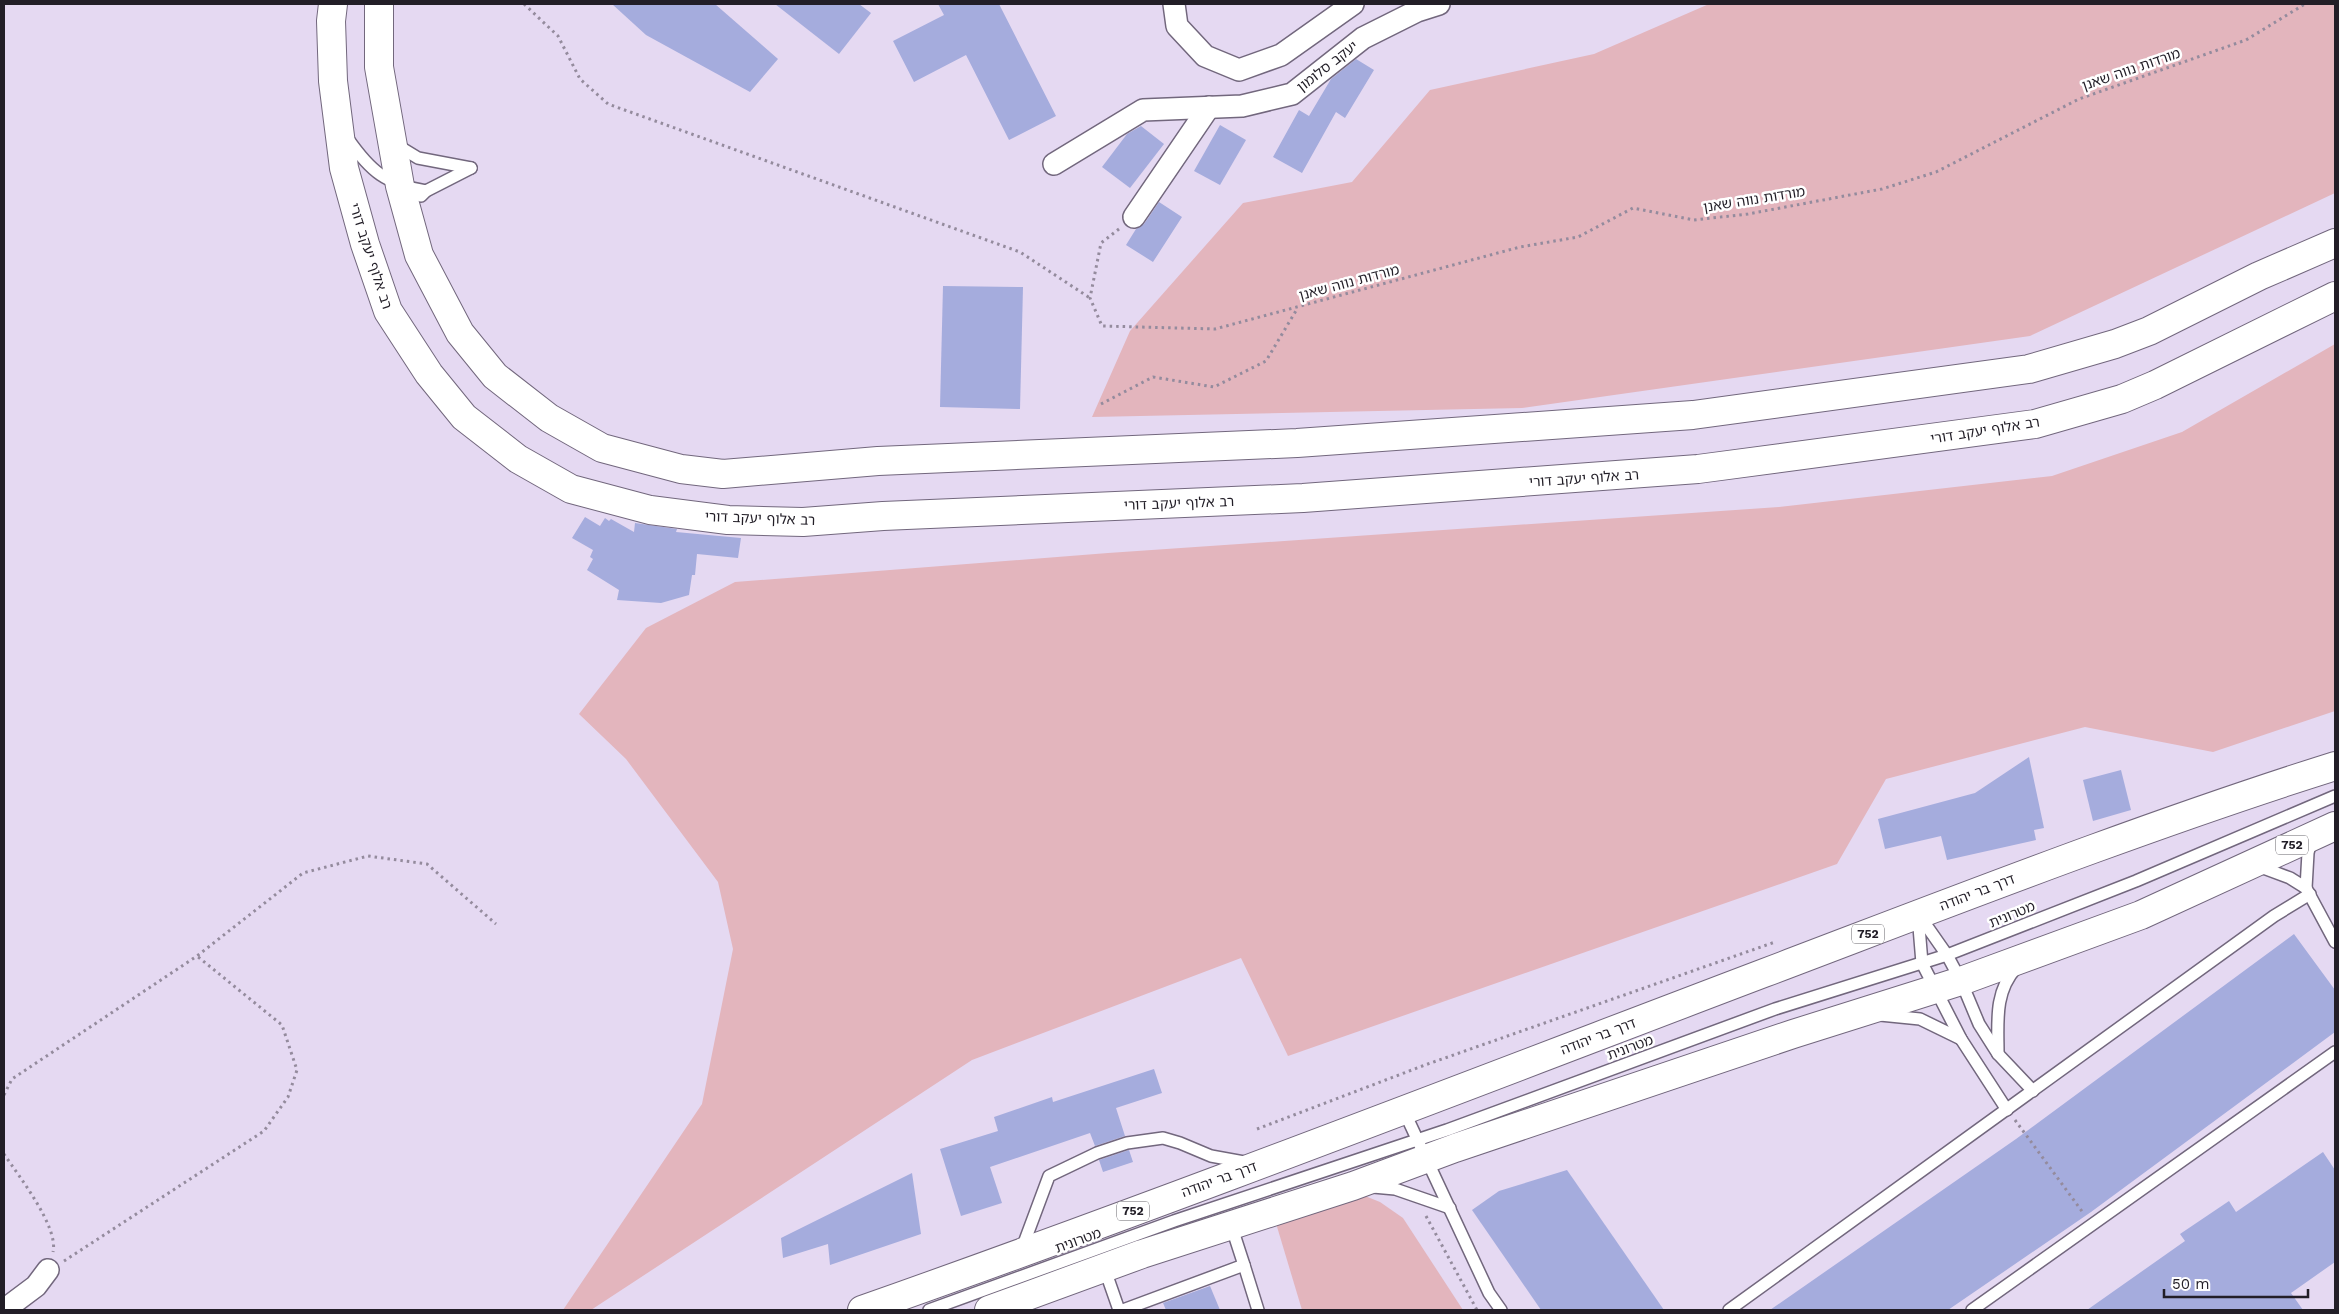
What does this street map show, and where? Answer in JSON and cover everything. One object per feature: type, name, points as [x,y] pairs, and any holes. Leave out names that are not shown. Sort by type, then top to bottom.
[{"type":"main road","name":"רב אלוף יעקב דורי","points":[[333,4],[331,20],[333,81],[344,168],[365,244],[388,311],[429,374],[464,417],[518,459],[571,489],[650,510],[728,520],[803,522],[893,515],[1303,498],[1698,470],[2035,424],[2122,399],[2155,385],[2335,296]]},
{"type":"main road","points":[[379,4],[379,67],[393,143],[411,195],[419,255],[460,333],[495,376],[549,418],[602,448],[681,469],[723,474],[878,461],[1297,443],[1693,415],[2029,369],[2115,344],[2149,331],[2259,276],[2335,242]]},
{"type":"main road","name":"דרך בר יהודה","points":[[862,1310],[1404,1111],[2110,843],[2335,766]]},
{"type":"main road","name":"752","points":[[989,1310],[1104,1267],[1354,1186],[1421,1149],[1961,981],[2141,915],[2210,885],[2324,831]]},
{"type":"street","points":[[1174,4],[1177,26],[1205,56],[1239,70],[1281,55],[1353,4]]},
{"type":"street","name":"יעקב סלומון","points":[[1054,164],[1143,110],[1242,106],[1292,94],[1363,38],[1417,11],[1439,4]]},
{"type":"street","points":[[1134,217],[1209,107]]},
{"type":"street","points":[[4,1310],[36,1286],[48,1270]]},
{"type":"lane","points":[[338,123],[355,150],[384,178],[411,195],[471,168],[418,158],[393,143]]},
{"type":"lane","name":"מטרונית","points":[[929,1310],[1165,1224],[1421,1149],[1646,1058],[1775,1009],[1947,955],[2136,880],[2335,796]]},
{"type":"lane","points":[[2308,891],[2308,853],[2324,831]]},
{"type":"lane","points":[[2249,865],[2262,866],[2276,872],[2308,891],[2334,935]]},
{"type":"lane","points":[[1729,1310],[2308,891]]},
{"type":"lane","points":[[1918,915],[1947,955],[1961,981],[1979,1024],[1998,1054],[2033,1090]]},
{"type":"lane","points":[[1918,915],[1922,963],[1961,1039],[2007,1110]]},
{"type":"lane","points":[[1998,1054],[1998,1017],[2002,988],[2008,977],[2027,957]]},
{"type":"lane","points":[[1846,1017],[1891,1016],[1920,1020],[1961,1039]]},
{"type":"lane","points":[[1972,1310],[2335,1052]]},
{"type":"lane","points":[[1404,1111],[1489,1293],[1501,1310]]},
{"type":"lane","points":[[1021,1252],[1049,1176],[1097,1153],[1127,1143],[1163,1138],[1210,1156],[1234,1162],[1264,1163]]},
{"type":"lane","points":[[1354,1186],[1396,1189],[1450,1208]]},
{"type":"lane","points":[[1231,1225],[1258,1310]]},
{"type":"lane","points":[[1104,1267],[1121,1310],[1244,1265]]},
{"type":"path","points":[[524,4],[558,36],[580,79],[608,104],[1020,252],[1090,298],[1101,243],[1134,217]]},
{"type":"path","name":"מורדות נווה שאנן","points":[[1090,298],[1102,326],[1215,329],[1520,247],[1578,237],[1633,208],[1694,220],[1748,214],[1891,186],[1936,172],[2079,99],[2246,40],[2305,4]]},
{"type":"path","points":[[1101,404],[1153,377],[1214,387],[1266,360],[1297,308]]},
{"type":"path","points":[[4,1095],[12,1079],[197,956],[303,873],[368,856],[427,864],[496,924]]},
{"type":"path","points":[[1257,1129],[1434,1062],[1783,939]]},
{"type":"path","points":[[48,1270],[76,1255],[264,1131],[288,1097],[297,1070],[282,1025],[197,956]]},
{"type":"path","points":[[2007,1110],[2092,1225]]},
{"type":"path","points":[[4,1154],[46,1221],[55,1244],[48,1270]]},
{"type":"path","points":[[1419,1211],[1426,1216],[1477,1310]]},
{"type":"shaded area","points":[[1709,4],[2335,4],[2335,193],[2030,336],[1522,408],[1092,417],[1130,331],[1243,203],[1352,182],[1430,90],[1594,54]]},
{"type":"shaded area","points":[[2335,344],[2335,711],[2213,752],[2085,727],[1886,779],[1837,864],[1288,1056],[1241,958],[972,1060],[591,1310],[563,1310],[702,1104],[733,949],[718,882],[626,759],[579,714],[646,628],[735,582],[1108,553],[1779,507],[2052,476],[2182,432]]},
{"type":"shaded area","points":[[1360,1194],[1380,1202],[1403,1218],[1463,1310],[1302,1310],[1275,1220]]},
{"type":"building","points":[[612,4],[715,4],[778,59],[750,92],[646,35]]},
{"type":"building","points":[[775,4],[859,4],[871,13],[839,54]]},
{"type":"building","points":[[938,4],[999,4],[1056,116],[1009,140],[966,55],[914,82],[893,41],[944,15]]},
{"type":"building","points":[[1356,59],[1374,70],[1345,118],[1336,112],[1302,173],[1273,157],[1299,110],[1309,116],[1331,79]]},
{"type":"building","points":[[1220,125],[1246,140],[1220,185],[1194,171]]},
{"type":"building","points":[[1141,126],[1164,144],[1130,188],[1102,167],[1127,134]]},
{"type":"building","points":[[1159,202],[1182,217],[1153,262],[1126,245],[1136,229],[1144,224]]},
{"type":"building","points":[[943,286],[1023,287],[1020,409],[940,407]]},
{"type":"building","points":[[585,517],[600,526],[605,518],[609,521],[611,519],[634,532],[635,523],[677,529],[676,532],[741,538],[738,558],[697,554],[695,575],[692,575],[689,595],[661,603],[617,600],[619,590],[587,570],[593,559],[590,557],[593,550],[572,538]]},
{"type":"building","points":[[2029,757],[2044,828],[2034,830],[2036,840],[1947,860],[1941,836],[1885,849],[1878,819],[1975,793]]},
{"type":"building","points":[[2121,770],[2131,810],[2093,821],[2083,780]]},
{"type":"building","points":[[2294,934],[2335,990],[2335,1032],[2091,1212],[1948,1310],[1770,1310],[2016,1139]]},
{"type":"building","points":[[1154,1069],[1162,1093],[1116,1108],[1125,1136],[1095,1146],[1090,1133],[990,1167],[1002,1203],[961,1216],[940,1149],[998,1131],[994,1117],[1052,1097],[1053,1102]]},
{"type":"building","points":[[1129,1150],[1133,1162],[1103,1172],[1099,1160]]},
{"type":"building","points":[[2323,1152],[2335,1170],[2335,1262],[2291,1293],[2303,1310],[2087,1310],[2185,1241],[2180,1234],[2229,1201],[2236,1212]]},
{"type":"building","points":[[1567,1170],[1664,1310],[1541,1310],[1472,1210],[1499,1191]]},
{"type":"building","points":[[912,1173],[921,1234],[830,1265],[828,1244],[783,1258],[781,1238]]},
{"type":"building","points":[[1210,1286],[1220,1310],[1166,1310],[1163,1303]]}]
